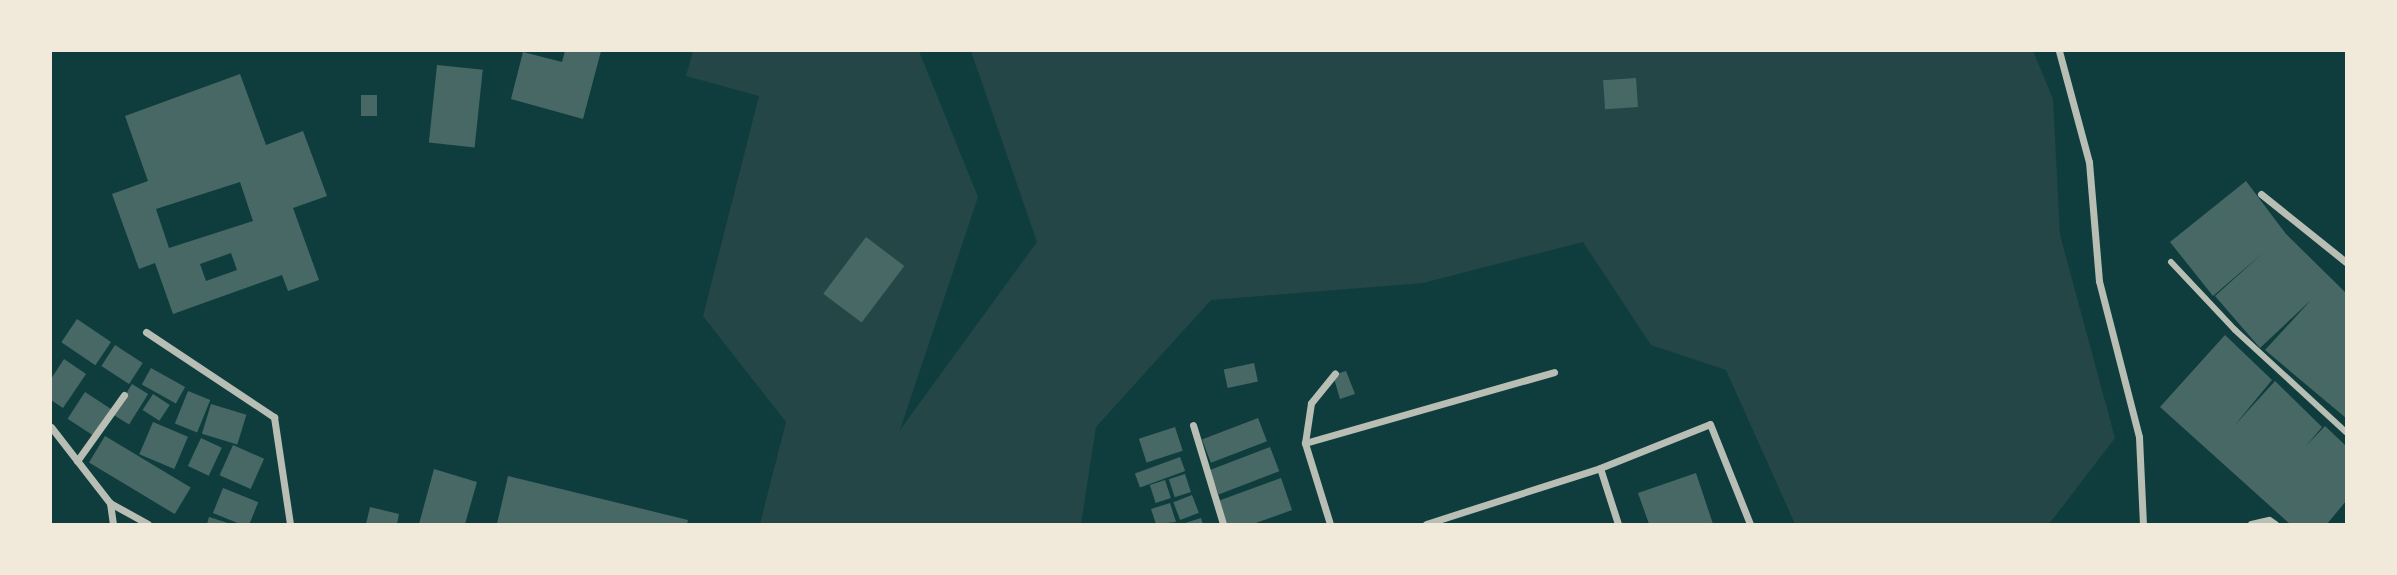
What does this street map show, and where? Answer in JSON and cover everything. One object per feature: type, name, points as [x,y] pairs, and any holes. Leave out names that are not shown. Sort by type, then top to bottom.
[{"type":"street","points":[[2059,51],[2089,162],[2099,281],[2139,437],[2143,524]]},
{"type":"street","points":[[2261,194],[2346,262]]},
{"type":"street","points":[[2171,262],[2235,330],[2346,432]]},
{"type":"street","points":[[146,332],[274,417],[290,524]]},
{"type":"street","points":[[1304,443],[1554,372]]},
{"type":"street","points":[[1330,524],[1304,443],[1311,403],[1335,373]]},
{"type":"street","points":[[77,461],[124,394]]},
{"type":"street","points":[[1426,524],[1600,468],[1710,424],[1750,524]]},
{"type":"street","points":[[1193,425],[1223,524]]},
{"type":"street","points":[[51,427],[110,503],[148,524]]},
{"type":"street","points":[[1600,468],[1618,524]]},
{"type":"street","points":[[110,503],[113,524]]},
{"type":"street","points":[[2254,523],[2275,524]]},
{"type":"shaded area","points":[[693,51],[919,51],[978,197],[900,430],[1037,242],[971,51],[2033,51],[2053,99],[2060,235],[2115,438],[2049,524],[1795,524],[1726,370],[1651,345],[1583,242],[1423,283],[1211,300],[1096,427],[1081,524],[760,524],[786,422],[703,316],[759,96],[686,76]]},
{"type":"building","points":[[565,51],[601,51],[583,119],[511,99],[523,52],[562,62]]},
{"type":"building","points":[[437,65],[483,70],[475,147],[429,143]]},
{"type":"building","points":[[240,74],[266,145],[303,131],[327,196],[293,208],[319,280],[288,291],[282,275],[173,314],[155,263],[139,269],[112,194],[148,181],[125,116]],"holes":[[[240,182],[253,221],[169,248],[156,209]],[[231,253],[237,270],[206,281],[200,264]]]},
{"type":"building","points":[[1636,78],[1638,107],[1605,109],[1603,80]]},
{"type":"building","points":[[361,95],[377,95],[377,116],[361,116]]},
{"type":"building","points":[[2246,181],[2286,234],[2346,293],[2346,418],[2265,350],[2311,300],[2260,348],[2215,296],[2264,252],[2213,296],[2170,242]]},
{"type":"building","points":[[866,237],[904,266],[862,323],[823,294]]},
{"type":"building","points":[[77,319],[111,342],[95,365],[61,342]]},
{"type":"building","points":[[2225,335],[2272,380],[2234,426],[2275,381],[2322,427],[2306,446],[2325,426],[2346,446],[2346,501],[2327,524],[2290,524],[2160,407]]},
{"type":"building","points":[[115,345],[143,363],[129,384],[101,366]]},
{"type":"building","points":[[64,359],[86,374],[63,408],[51,400],[51,379]]},
{"type":"building","points":[[1254,363],[1258,382],[1228,388],[1224,369]]},
{"type":"building","points":[[151,368],[185,387],[176,404],[142,385]]},
{"type":"building","points":[[1346,371],[1355,394],[1340,399],[1333,375]]},
{"type":"building","points":[[132,384],[148,394],[129,425],[113,415]]},
{"type":"building","points":[[188,391],[210,400],[197,432],[175,423]]},
{"type":"building","points":[[85,392],[111,409],[94,436],[68,419]]},
{"type":"building","points":[[153,394],[170,405],[159,421],[143,410]]},
{"type":"building","points":[[211,404],[246,415],[237,444],[202,434]]},
{"type":"building","points":[[1258,418],[1267,441],[1211,463],[1202,440]]},
{"type":"building","points":[[153,422],[188,437],[174,469],[139,454]]},
{"type":"building","points":[[1175,427],[1183,451],[1147,463],[1139,439]]},
{"type":"building","points":[[105,436],[191,488],[175,514],[89,463]]},
{"type":"building","points":[[201,438],[222,448],[209,476],[188,466]]},
{"type":"building","points":[[233,445],[264,459],[251,489],[220,475]]},
{"type":"building","points":[[1270,447],[1279,471],[1219,495],[1209,470]]},
{"type":"building","points":[[1180,457],[1185,471],[1140,488],[1135,473]]},
{"type":"building","points":[[434,469],[477,482],[465,524],[419,524]]},
{"type":"building","points":[[1696,473],[1713,524],[1649,524],[1638,493]]},
{"type":"building","points":[[1185,474],[1191,492],[1175,497],[1169,479]]},
{"type":"building","points":[[508,476],[688,520],[687,524],[497,524]]},
{"type":"building","points":[[1281,478],[1292,510],[1253,524],[1227,524],[1218,501]]},
{"type":"building","points":[[1165,480],[1171,498],[1156,503],[1150,485]]},
{"type":"building","points":[[223,488],[258,502],[249,524],[240,524],[213,513]]},
{"type":"building","points":[[1192,495],[1199,513],[1180,520],[1173,502]]},
{"type":"building","points":[[1170,503],[1176,522],[1156,524],[1151,509]]},
{"type":"building","points":[[370,507],[399,514],[397,524],[366,524]]},
{"type":"building","points":[[209,517],[231,524],[207,524]]},
{"type":"building","points":[[1201,518],[1203,524],[1182,524]]}]
